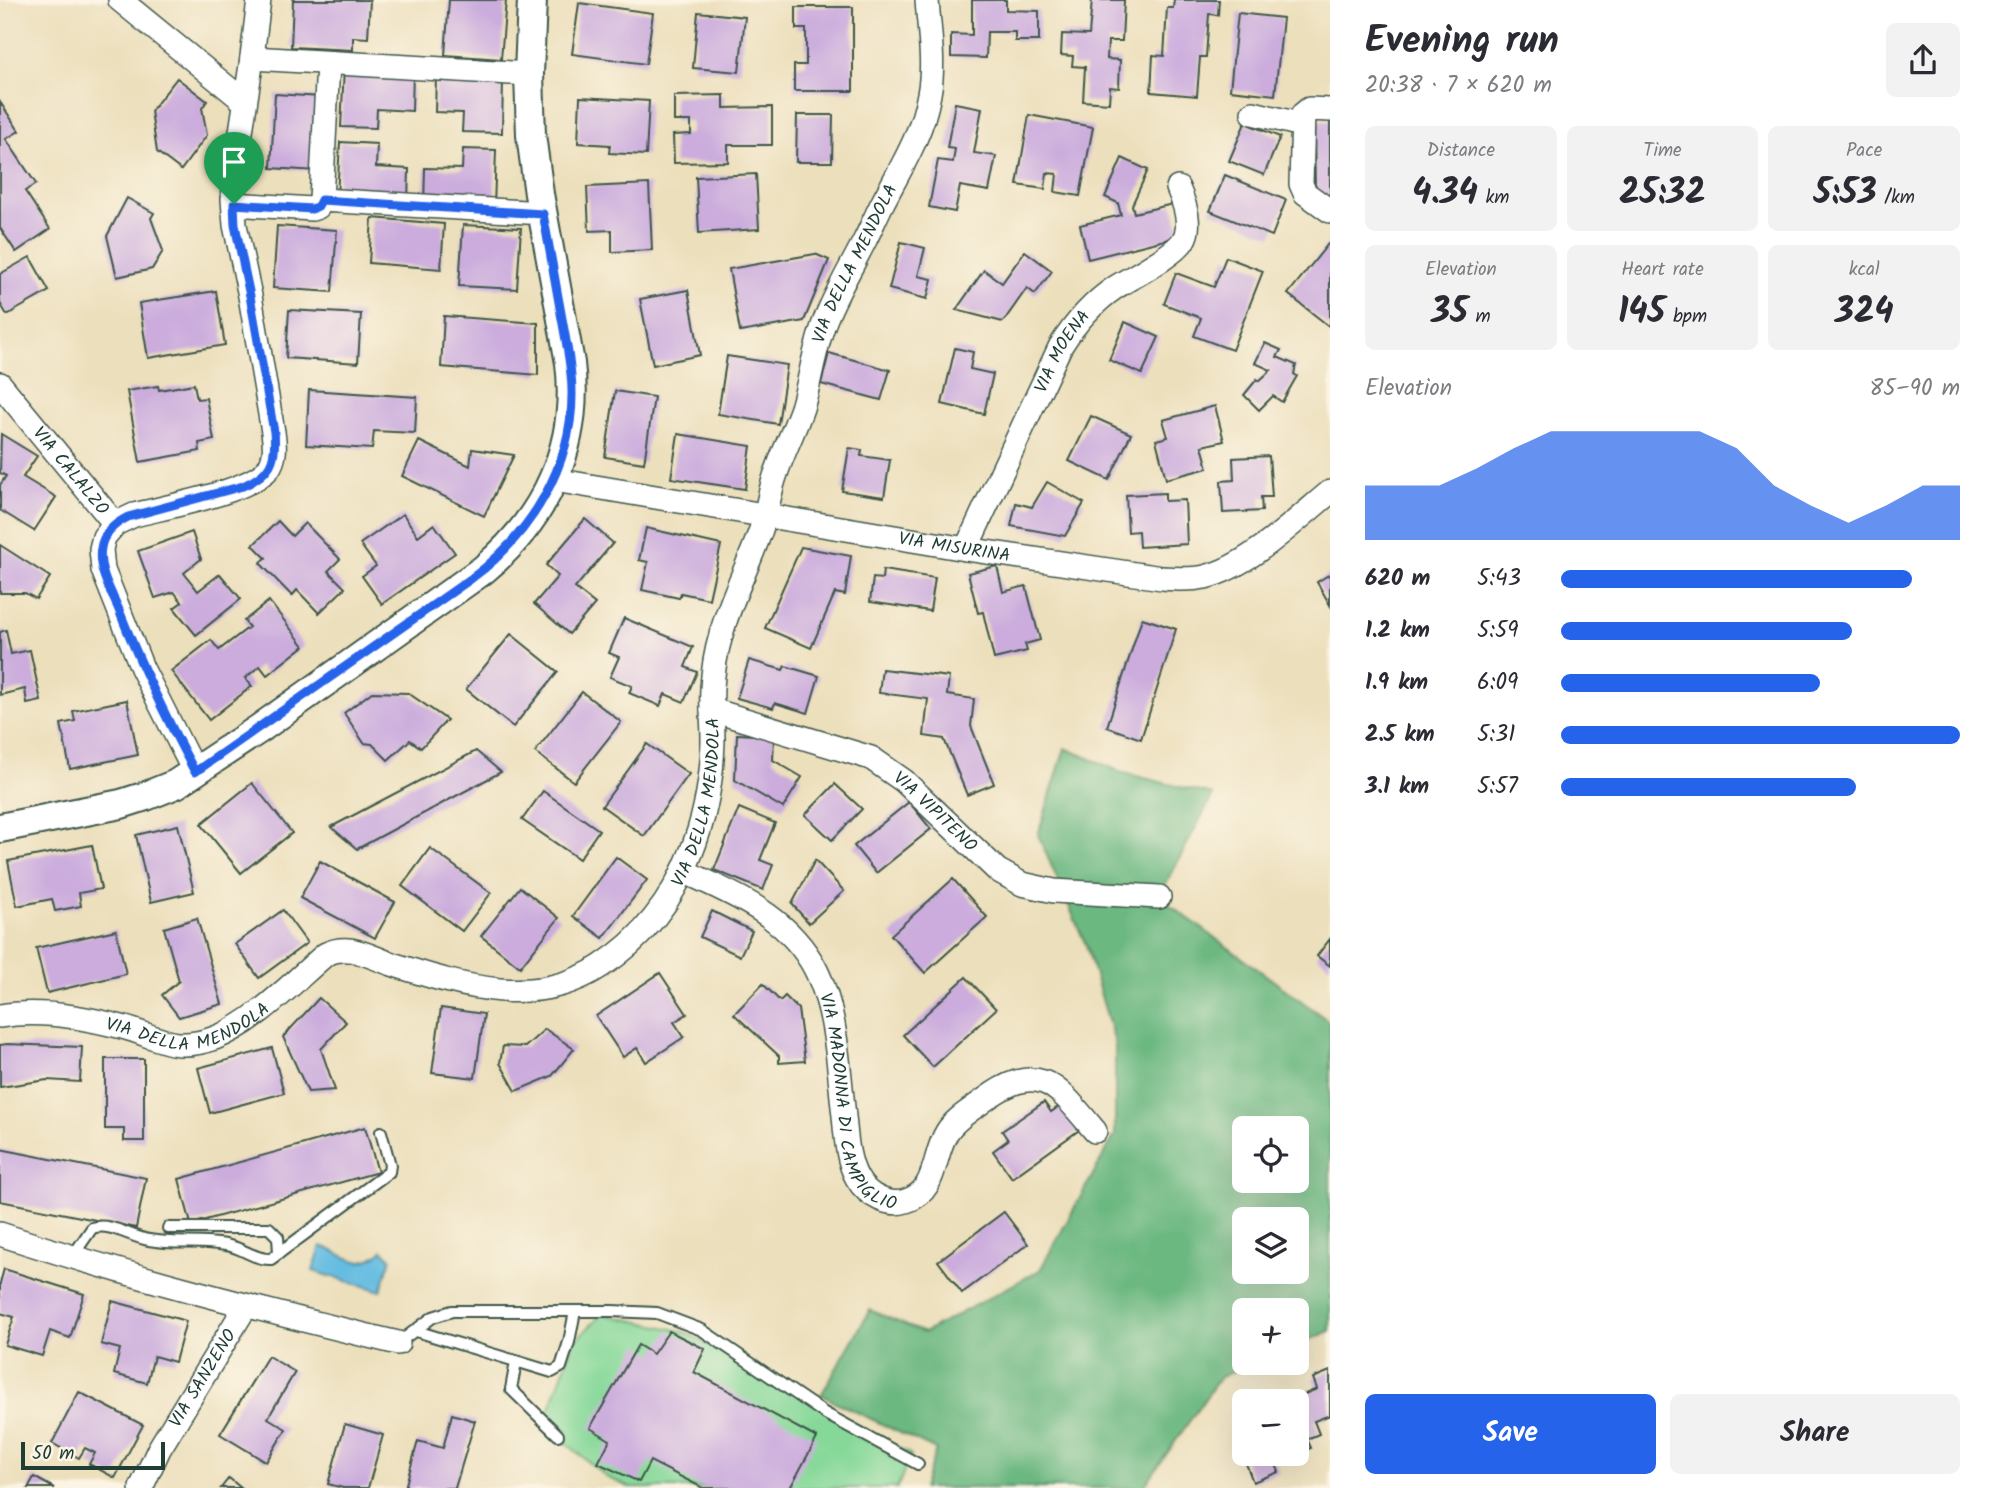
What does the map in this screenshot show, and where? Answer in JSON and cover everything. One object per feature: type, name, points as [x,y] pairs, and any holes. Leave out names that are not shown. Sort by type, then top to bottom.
[{"type":"street","points":[[120,0],[245,102]]},
{"type":"street","points":[[195,772],[142,668],[103,570],[100,548],[104,537],[115,524],[134,515],[243,486],[265,471],[273,460],[274,432],[235,225],[234,204],[235,172],[259,0]]},
{"type":"street","points":[[0,828],[121,804],[176,784],[483,570],[502,553],[536,510],[554,480],[568,429],[572,390],[570,363],[531,135],[529,74],[533,0]]},
{"type":"street","name":"VIA DELLA MENDOLA","points":[[0,1016],[45,1014],[122,1027],[173,1044],[202,1041],[256,1015],[326,954],[344,948],[454,983],[500,990],[546,990],[577,980],[600,967],[621,952],[651,923],[683,871],[700,827],[708,792],[713,741],[712,687],[715,660],[725,619],[760,533],[773,482],[802,407],[819,335],[882,203],[907,159],[923,120],[931,74],[928,0]]},
{"type":"street","points":[[252,58],[529,74]]},
{"type":"street","points":[[234,204],[312,209],[318,206],[321,200],[328,63]]},
{"type":"street","points":[[1330,110],[1306,111],[1302,125],[1302,188],[1330,211]]},
{"type":"street","points":[[1253,113],[1302,125]]},
{"type":"street","name":"VIA MOENA","points":[[966,549],[1049,369],[1070,331],[1103,296],[1172,252],[1183,241],[1187,220],[1178,188]]},
{"type":"street","points":[[321,200],[543,214]]},
{"type":"street","name":"VIA CALALZO","points":[[0,384],[115,524]]},
{"type":"street","name":"VIA MISURINA","points":[[554,480],[966,549],[1162,578],[1187,579],[1219,572],[1246,558],[1330,492]]},
{"type":"street","name":"VIA VIPITENO","points":[[712,710],[871,758],[904,781],[997,870],[1022,884],[1054,891],[1159,897]]},
{"type":"street","name":"VIA MADONNA DI CAMPIGLIO","points":[[683,871],[738,896],[761,910],[782,925],[811,961],[830,1006],[845,1133],[851,1161],[857,1178],[873,1196],[891,1203],[917,1196],[931,1179],[942,1142],[952,1125],[989,1097],[1015,1082],[1042,1080],[1051,1085],[1095,1131]]},
{"type":"street","points":[[0,1234],[246,1306],[407,1337]]},
{"type":"street","name":"VIA SANZENO","points":[[141,1488],[159,1449],[246,1306]]},
{"type":"lane","points":[[72,1257],[88,1232],[99,1226],[148,1240],[233,1246],[264,1259],[271,1259],[389,1172],[390,1165],[381,1132]]},
{"type":"lane","points":[[168,1228],[269,1228],[278,1237],[279,1253]]},
{"type":"lane","points":[[407,1337],[433,1317],[452,1311],[657,1313],[702,1330],[824,1413],[918,1464]]},
{"type":"lane","points":[[407,1337],[551,1371],[561,1367],[575,1311]]},
{"type":"lane","points":[[516,1362],[511,1389],[558,1435]]},
{"type":"green space","points":[[1065,748],[1124,773],[1213,795],[1159,897],[1330,1022],[1330,1331],[1309,1340],[1309,1298],[1232,1298],[1232,1372],[1220,1377],[1143,1488],[923,1488],[936,1450],[821,1395],[870,1310],[924,1333],[1040,1270],[1115,1135],[1115,1043],[1086,945],[1038,835]]},
{"type":"green space","points":[[602,1314],[683,1331],[911,1455],[897,1488],[631,1488],[606,1477],[544,1424],[574,1342]]},
{"type":"water","points":[[321,1246],[359,1261],[374,1257],[383,1250],[391,1258],[381,1291],[313,1271]]},
{"type":"building","points":[[293,0],[370,0],[368,38],[353,37],[353,50],[291,47]]},
{"type":"building","points":[[449,0],[506,0],[501,59],[445,55]]},
{"type":"building","points":[[972,0],[1006,0],[1006,10],[1039,11],[1039,41],[1015,41],[1015,32],[987,32],[986,58],[951,57],[951,34],[972,35]]},
{"type":"building","points":[[1092,0],[1124,0],[1122,41],[1108,41],[1107,59],[1120,60],[1119,88],[1110,87],[1109,103],[1083,101],[1085,67],[1072,66],[1073,56],[1061,55],[1062,34],[1089,35]]},
{"type":"building","points":[[1174,0],[1219,0],[1218,15],[1209,14],[1206,57],[1200,57],[1197,96],[1151,92],[1153,55],[1164,56],[1167,8],[1173,8]]},
{"type":"building","points":[[579,3],[653,13],[646,64],[572,54]]},
{"type":"building","points":[[796,7],[853,7],[853,91],[794,91],[794,65],[806,65],[806,29],[796,29]]},
{"type":"building","points":[[698,12],[745,17],[739,72],[693,68]]},
{"type":"building","points":[[1238,13],[1283,18],[1275,95],[1230,90]]},
{"type":"building","points":[[344,68],[413,71],[412,111],[377,109],[376,128],[341,127]]},
{"type":"building","points":[[436,76],[503,78],[502,133],[462,132],[463,113],[435,112]]},
{"type":"building","points":[[177,78],[207,101],[202,108],[207,135],[181,170],[157,152],[151,111]]},
{"type":"building","points":[[275,94],[321,97],[317,171],[271,168]]},
{"type":"building","points":[[724,95],[724,108],[772,107],[772,145],[728,145],[728,162],[674,163],[673,135],[691,134],[691,121],[674,121],[674,96]]},
{"type":"building","points":[[580,97],[649,101],[646,155],[609,153],[610,145],[578,143]]},
{"type":"building","points":[[0,102],[19,131],[6,139],[36,184],[25,191],[50,229],[16,252],[0,228]]},
{"type":"building","points":[[955,103],[982,108],[974,153],[996,156],[989,191],[960,186],[955,212],[929,207],[938,160],[953,162],[955,149],[947,148]]},
{"type":"building","points":[[797,115],[833,115],[832,162],[796,162]]},
{"type":"building","points":[[1029,115],[1093,127],[1080,196],[1055,192],[1057,174],[1047,173],[1045,189],[1017,185]]},
{"type":"building","points":[[1314,121],[1330,121],[1330,201],[1315,191]]},
{"type":"building","points":[[1245,123],[1280,137],[1264,175],[1229,161]]},
{"type":"building","points":[[340,142],[377,144],[376,167],[409,169],[408,201],[337,197]]},
{"type":"building","points":[[463,149],[496,150],[494,208],[424,206],[425,168],[462,169]]},
{"type":"building","points":[[1122,158],[1148,170],[1132,205],[1134,213],[1173,204],[1181,236],[1088,259],[1080,225],[1121,215],[1118,203],[1105,197]]},
{"type":"building","points":[[756,174],[759,229],[699,233],[696,177]]},
{"type":"building","points":[[1225,175],[1286,200],[1272,236],[1210,211]]},
{"type":"building","points":[[649,184],[652,250],[612,252],[612,230],[589,231],[587,187]]},
{"type":"building","points":[[127,198],[154,213],[151,218],[163,251],[152,269],[117,277],[107,236]]},
{"type":"building","points":[[372,218],[444,224],[441,269],[369,263]]},
{"type":"building","points":[[463,225],[521,228],[517,289],[459,286]]},
{"type":"building","points":[[277,226],[337,230],[332,292],[273,288]]},
{"type":"building","points":[[901,242],[925,248],[918,276],[932,279],[927,299],[889,289]]},
{"type":"building","points":[[1328,244],[1330,245],[1330,327],[1288,294]]},
{"type":"building","points":[[1025,251],[1052,271],[1035,294],[1027,288],[1003,322],[956,310],[984,270],[1002,283]]},
{"type":"building","points":[[815,254],[829,260],[804,321],[740,332],[729,269]]},
{"type":"building","points":[[30,257],[49,291],[7,315],[0,303],[0,274]]},
{"type":"building","points":[[1226,257],[1263,271],[1232,350],[1194,336],[1201,318],[1164,304],[1176,273],[1214,287]]},
{"type":"building","points":[[688,290],[700,355],[653,365],[640,299]]},
{"type":"building","points":[[216,291],[225,345],[148,358],[139,303]]},
{"type":"building","points":[[289,310],[361,314],[358,363],[286,358]]},
{"type":"building","points":[[444,316],[538,323],[538,375],[441,367]]},
{"type":"building","points":[[1125,322],[1159,337],[1142,374],[1109,360]]},
{"type":"building","points":[[1265,343],[1281,350],[1277,357],[1296,365],[1294,374],[1297,376],[1282,402],[1273,396],[1259,410],[1244,395],[1257,379],[1259,381],[1271,370],[1255,363]]},
{"type":"building","points":[[955,348],[973,352],[970,369],[993,374],[984,414],[942,404]]},
{"type":"building","points":[[829,353],[890,370],[881,400],[821,384]]},
{"type":"building","points":[[727,356],[787,365],[778,424],[718,414]]},
{"type":"building","points":[[194,384],[197,399],[206,398],[214,440],[199,443],[200,451],[140,462],[127,391],[158,386],[159,390]]},
{"type":"building","points":[[309,390],[417,397],[415,433],[374,431],[372,449],[306,445]]},
{"type":"building","points":[[615,391],[654,397],[644,463],[605,457]]},
{"type":"building","points":[[1215,406],[1224,441],[1202,446],[1208,468],[1166,479],[1156,440],[1168,437],[1163,420]]},
{"type":"building","points":[[1091,416],[1131,434],[1109,480],[1069,461]]},
{"type":"building","points":[[1,434],[37,456],[23,477],[56,497],[34,531],[0,510],[0,485],[6,476],[0,473]]},
{"type":"building","points":[[678,434],[751,446],[745,489],[671,478]]},
{"type":"building","points":[[419,441],[470,466],[472,449],[514,455],[484,516],[402,476]]},
{"type":"building","points":[[849,448],[862,450],[861,456],[890,460],[884,497],[842,491]]},
{"type":"building","points":[[1269,456],[1272,497],[1261,497],[1262,511],[1223,513],[1221,481],[1234,480],[1233,458]]},
{"type":"building","points":[[1047,482],[1084,503],[1065,536],[1011,526],[1016,503],[1032,507]]},
{"type":"building","points":[[1165,493],[1165,501],[1185,500],[1187,544],[1139,547],[1138,531],[1128,532],[1126,495]]},
{"type":"building","points":[[403,514],[418,536],[434,524],[455,553],[382,604],[362,576],[376,566],[360,544]]},
{"type":"building","points":[[585,519],[613,543],[575,588],[595,604],[569,634],[534,604],[558,576],[546,565]]},
{"type":"building","points":[[278,521],[292,536],[305,523],[340,559],[328,571],[345,588],[319,613],[297,590],[292,596],[260,563],[266,558],[253,545]]},
{"type":"building","points":[[646,528],[721,545],[709,599],[681,593],[679,598],[642,590],[648,562],[639,560]]},
{"type":"building","points":[[192,532],[201,559],[184,573],[198,591],[220,574],[241,599],[196,635],[174,608],[182,602],[174,592],[155,598],[138,551]]},
{"type":"building","points":[[0,545],[50,577],[36,599],[25,593],[0,593]]},
{"type":"building","points":[[801,547],[851,556],[845,595],[835,593],[811,648],[765,628]]},
{"type":"building","points":[[997,566],[1003,592],[1026,586],[1040,640],[1025,644],[1027,651],[994,659],[983,612],[978,613],[968,573]]},
{"type":"building","points":[[883,570],[935,578],[930,611],[870,602],[873,578],[882,579]]},
{"type":"building","points":[[1330,574],[1330,605],[1317,582]]},
{"type":"building","points":[[269,601],[304,646],[267,675],[260,666],[245,678],[252,686],[209,720],[171,671],[211,640],[219,650],[249,627],[244,621]]},
{"type":"building","points":[[624,618],[693,647],[685,667],[697,672],[684,702],[665,694],[660,706],[629,693],[632,686],[610,677],[619,657],[609,653]]},
{"type":"building","points":[[1142,618],[1176,629],[1141,739],[1107,727]]},
{"type":"building","points":[[6,630],[11,654],[30,650],[41,701],[27,704],[25,689],[0,695],[0,632]]},
{"type":"building","points":[[511,634],[558,672],[513,727],[466,689]]},
{"type":"building","points":[[749,660],[783,670],[785,666],[819,676],[808,713],[775,703],[773,708],[737,698]]},
{"type":"building","points":[[882,669],[949,677],[947,695],[974,699],[971,726],[994,784],[967,795],[944,739],[924,736],[928,699],[879,693]]},
{"type":"building","points":[[372,692],[408,693],[447,720],[421,748],[410,740],[388,760],[372,744],[364,743],[344,713]]},
{"type":"building","points":[[582,692],[621,722],[574,782],[535,752]]},
{"type":"building","points":[[127,700],[138,755],[70,769],[61,724],[75,721],[73,711]]},
{"type":"building","points":[[737,734],[774,736],[773,760],[802,777],[783,808],[735,780]]},
{"type":"building","points":[[647,744],[689,774],[644,836],[602,806]]},
{"type":"building","points":[[476,751],[501,772],[357,849],[331,827]]},
{"type":"building","points":[[252,783],[292,833],[241,873],[201,824]]},
{"type":"building","points":[[835,784],[862,809],[832,840],[805,815]]},
{"type":"building","points":[[543,791],[599,830],[579,859],[522,820]]},
{"type":"building","points":[[909,802],[931,829],[876,873],[854,846]]},
{"type":"building","points":[[739,808],[775,823],[760,860],[773,865],[763,890],[714,870]]},
{"type":"building","points":[[178,825],[194,892],[151,902],[136,835]]},
{"type":"building","points":[[92,845],[101,889],[79,893],[81,906],[55,911],[52,899],[17,906],[8,861]]},
{"type":"building","points":[[430,848],[491,893],[462,931],[402,886]]},
{"type":"building","points":[[616,857],[647,880],[603,938],[573,916]]},
{"type":"building","points":[[815,860],[844,891],[809,923],[792,904]]},
{"type":"building","points":[[320,861],[395,902],[375,938],[300,898]]},
{"type":"building","points":[[953,879],[987,917],[925,973],[891,935]]},
{"type":"building","points":[[520,887],[559,918],[520,967],[481,936]]},
{"type":"building","points":[[283,910],[307,943],[259,978],[235,944]]},
{"type":"building","points":[[712,911],[752,931],[740,956],[700,937]]},
{"type":"building","points":[[197,918],[222,1004],[179,1017],[162,995],[179,981],[164,928]]},
{"type":"building","points":[[116,930],[126,974],[47,993],[36,948]]},
{"type":"building","points":[[1330,939],[1330,966],[1317,956]]},
{"type":"building","points":[[660,973],[687,1014],[674,1022],[684,1037],[646,1062],[637,1048],[623,1057],[596,1016]]},
{"type":"building","points":[[966,977],[996,1009],[933,1067],[903,1035]]},
{"type":"building","points":[[763,984],[780,1001],[785,996],[798,1009],[805,1061],[779,1063],[779,1056],[734,1014]]},
{"type":"building","points":[[319,998],[346,1022],[321,1049],[335,1090],[308,1092],[283,1037]]},
{"type":"building","points":[[441,1008],[484,1014],[475,1078],[432,1073]]},
{"type":"building","points":[[545,1029],[574,1049],[552,1076],[516,1091],[500,1063],[503,1046],[525,1047]]},
{"type":"building","points":[[0,1045],[82,1047],[80,1082],[47,1080],[0,1087]]},
{"type":"building","points":[[272,1048],[284,1093],[210,1113],[198,1068]]},
{"type":"building","points":[[105,1059],[144,1059],[144,1141],[124,1141],[124,1129],[105,1129]]},
{"type":"building","points":[[1044,1102],[1051,1112],[1064,1103],[1082,1128],[1012,1178],[993,1151],[1008,1140],[1002,1131]]},
{"type":"building","points":[[365,1127],[378,1172],[191,1224],[179,1179]]},
{"type":"building","points":[[0,1149],[146,1178],[136,1228],[0,1201]]},
{"type":"building","points":[[1004,1212],[1028,1244],[962,1293],[938,1261]]},
{"type":"building","points":[[4,1269],[84,1294],[70,1338],[50,1331],[42,1356],[5,1345],[14,1317],[0,1313],[0,1283]]},
{"type":"building","points":[[112,1301],[186,1321],[175,1362],[154,1356],[147,1383],[114,1374],[120,1349],[101,1344]]},
{"type":"building","points":[[669,1331],[705,1349],[694,1372],[817,1438],[790,1488],[703,1488],[650,1461],[639,1482],[598,1463],[610,1440],[590,1428],[638,1345],[653,1354]]},
{"type":"building","points":[[268,1356],[295,1372],[268,1418],[286,1429],[266,1462],[220,1434]]},
{"type":"building","points":[[1330,1371],[1330,1415],[1314,1421],[1319,1434],[1309,1438],[1309,1392],[1317,1389],[1313,1378]]},
{"type":"building","points":[[79,1392],[143,1425],[115,1478],[89,1464],[95,1453],[85,1448],[79,1458],[52,1443]]},
{"type":"building","points":[[452,1414],[475,1421],[455,1488],[405,1488],[418,1441],[443,1448]]},
{"type":"building","points":[[345,1424],[383,1435],[368,1488],[343,1488],[328,1484]]},
{"type":"building","points":[[1247,1466],[1277,1466],[1279,1472],[1253,1482]]},
{"type":"building","points":[[34,1477],[54,1488],[28,1488]]},
{"type":"building","points":[[229,1478],[241,1488],[221,1488]]},
{"type":"route","points":[[321,200],[543,214],[570,363],[572,405],[566,441],[554,480],[546,496],[502,553],[472,578],[195,772],[142,668],[103,570],[100,548],[104,537],[123,519],[243,486],[265,471],[273,460],[274,432],[235,225],[234,204],[312,209],[318,206],[321,200]]}]
